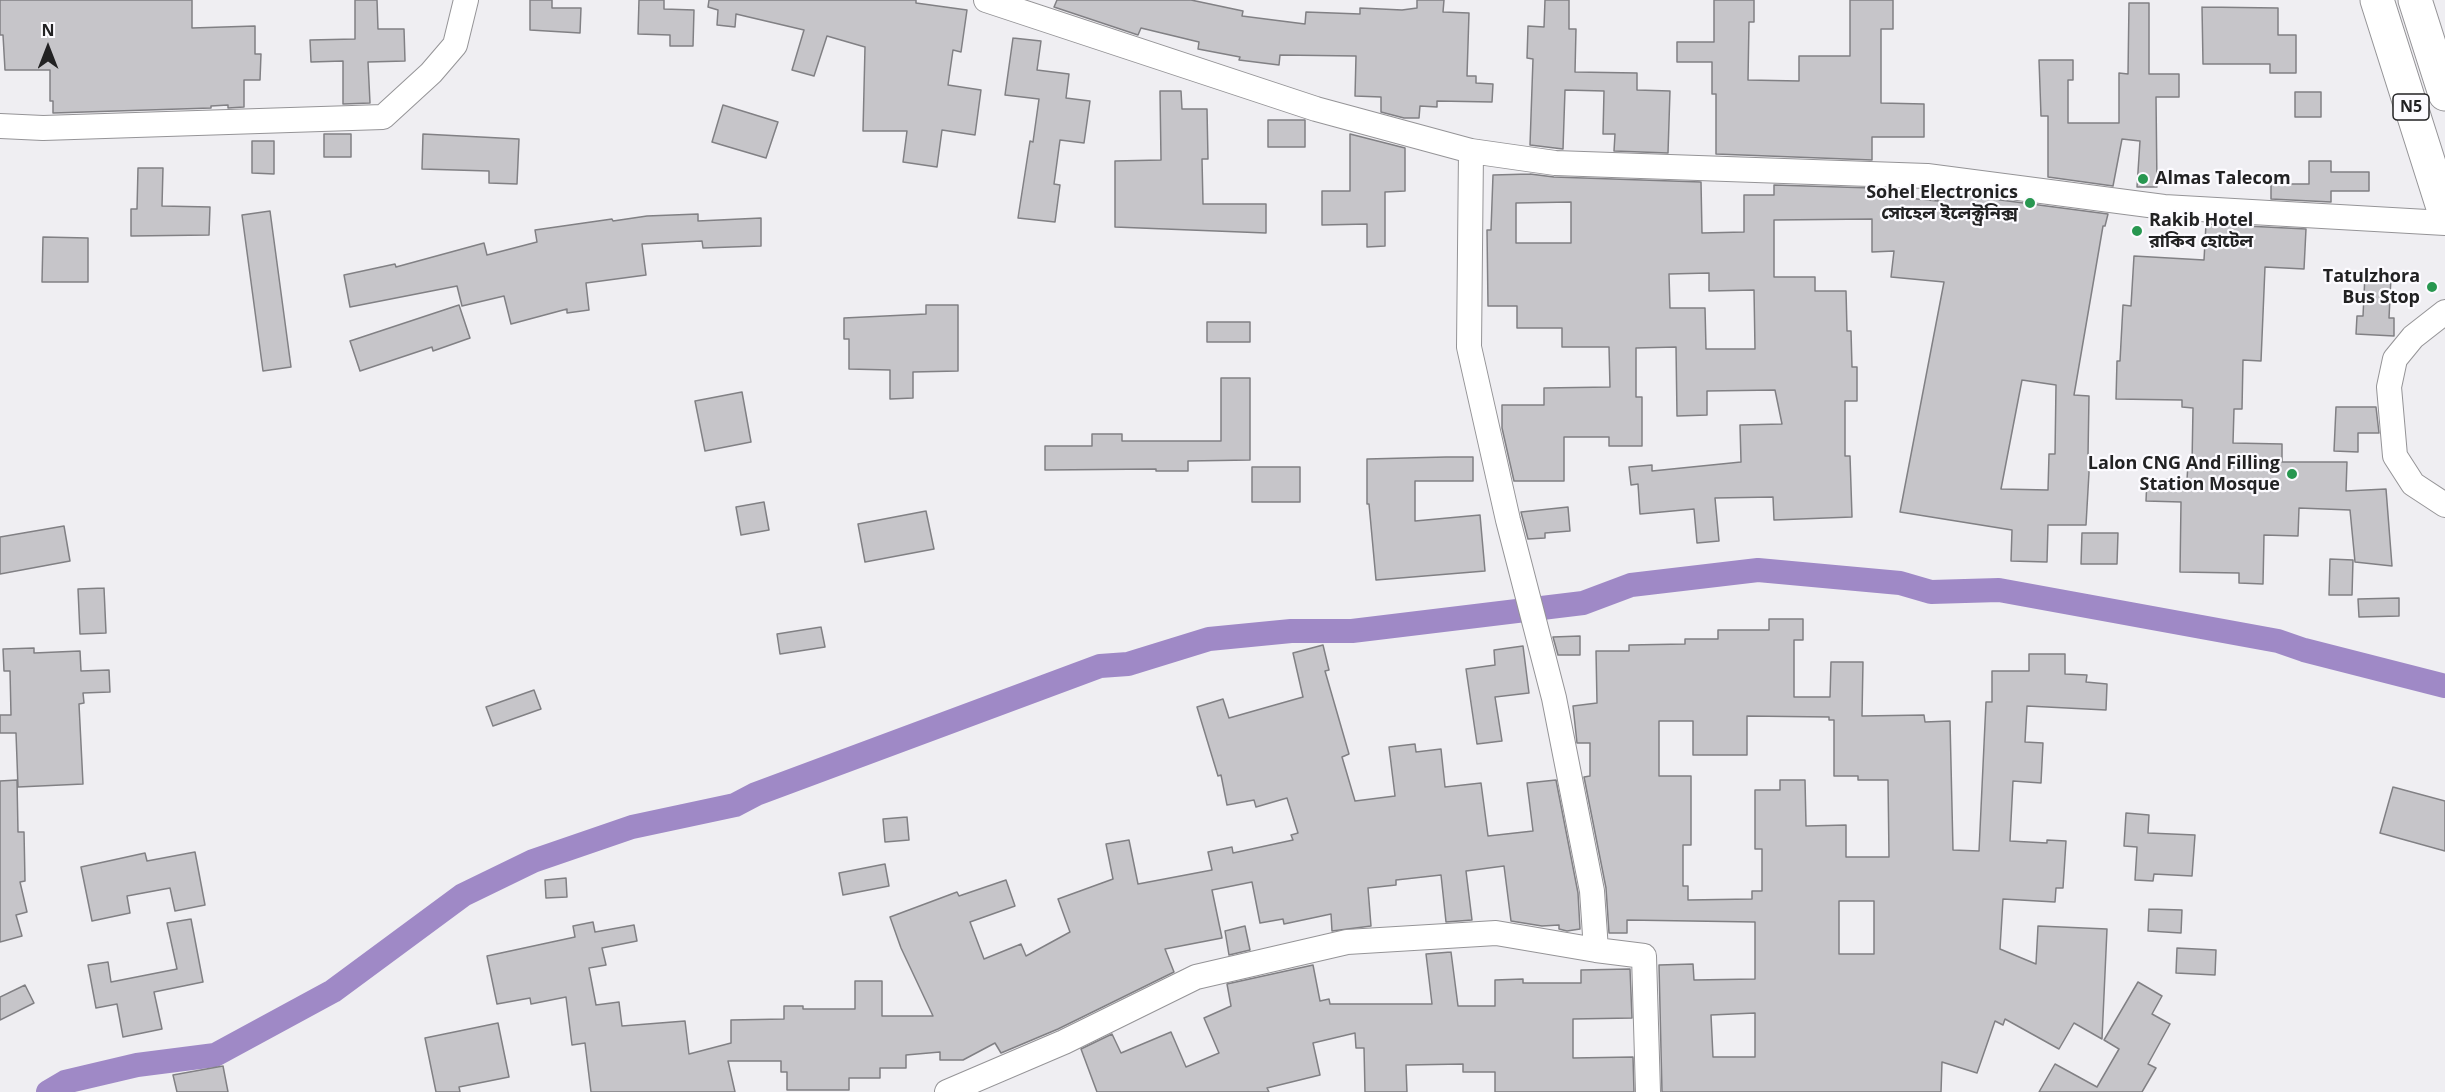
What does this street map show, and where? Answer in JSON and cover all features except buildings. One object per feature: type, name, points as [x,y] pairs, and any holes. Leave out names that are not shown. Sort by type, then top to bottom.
[{"type":"highway","name":"N5","points":[[2377,0],[2445,214]]},
{"type":"highway","name":"N5","points":[[2415,0],[2445,94]]},
{"type":"street","points":[[0,126],[43,128],[382,117],[431,73],[455,45],[466,0]]},
{"type":"street","points":[[986,0],[1316,109],[1471,151],[1555,164],[1927,176],[2164,207],[2445,223]]},
{"type":"street","points":[[1471,151],[1469,346],[1508,520],[1556,710],[1592,891],[1596,950]]},
{"type":"street","points":[[2445,312],[2413,338],[2395,359],[2389,387],[2395,456],[2413,484],[2445,505]]},
{"type":"street","points":[[947,1092],[1064,1042],[1196,977],[1347,942],[1496,933],[1644,956],[1648,1092]]},
{"type":"waterway","points":[[48,1092],[65,1082],[137,1065],[215,1055],[333,991],[463,895],[533,861],[632,827],[735,805],[756,794],[1100,666],[1128,664],[1209,639],[1291,631],[1352,631],[1583,603],[1631,585],[1758,570],[1900,583],[1931,592],[1999,590],[2278,641],[2304,650],[2445,686]]},
{"type":"place","name":"Almas Talecom","points":[[2143,179]]},
{"type":"place","name":"Sohel Electronics সোহেল ইলেক্ট্রনিক্স","points":[[2030,203]]},
{"type":"place","name":"Rakib Hotel রাকিব হোটেল","points":[[2137,231]]},
{"type":"place","name":"Tatulzhora Bus Stop","points":[[2432,287]]},
{"type":"place","name":"Lalon CNG And Filling Station Mosque","points":[[2292,474]]}]
